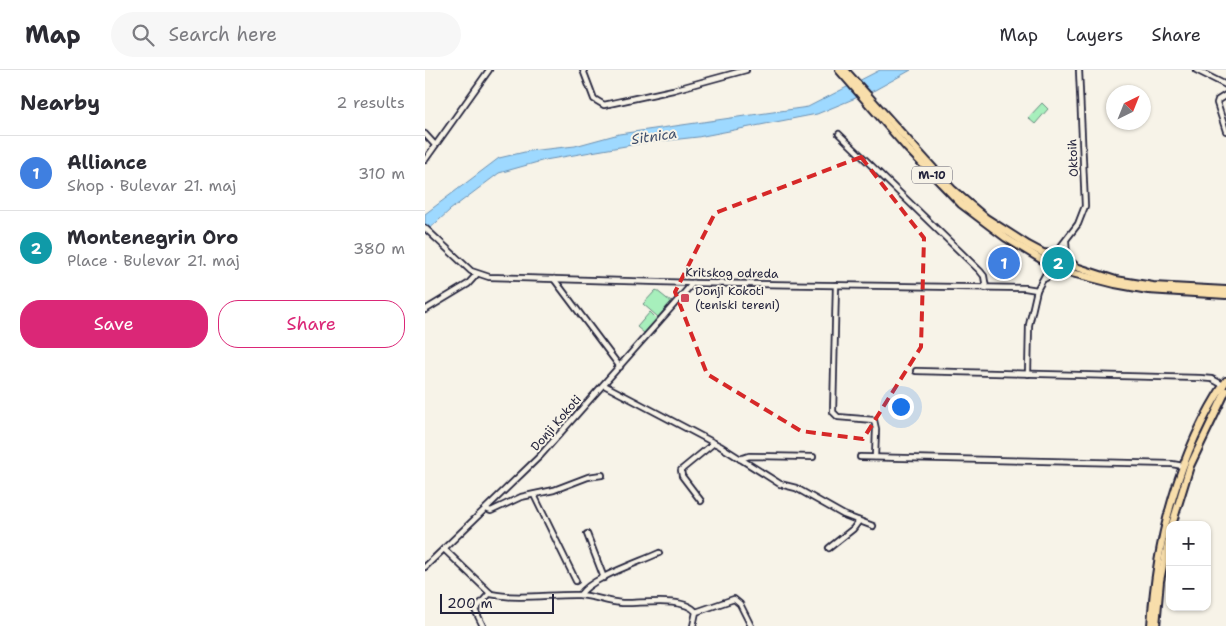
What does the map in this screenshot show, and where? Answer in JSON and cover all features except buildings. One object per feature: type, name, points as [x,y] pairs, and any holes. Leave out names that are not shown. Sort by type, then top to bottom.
[{"type":"main road","name":"M-10","points":[[839,70],[850,79],[961,204],[1006,238],[1061,272],[1142,289],[1226,295]]},
{"type":"main road","name":"M-10","points":[[845,70],[850,79]]},
{"type":"main road","name":"M-10","points":[[869,101],[938,175],[971,206],[1008,234],[1043,253],[1063,255],[1067,260],[1087,271],[1124,281],[1153,286],[1226,290]]},
{"type":"main road","points":[[1049,265],[1054,255]]},
{"type":"main road","points":[[1061,272],[1067,266],[1067,260]]},
{"type":"main road","points":[[1173,521],[1190,466],[1225,386]]},
{"type":"main road","points":[[1151,626],[1159,556],[1166,522],[1183,466],[1204,421],[1225,386]]},
{"type":"main road","points":[[1156,626],[1161,575],[1166,552]]},
{"type":"street","points":[[425,160],[489,70]]},
{"type":"street","points":[[583,70],[595,100],[604,105],[673,90],[746,70]]},
{"type":"street","name":"Oktoih","points":[[1054,255],[1067,240],[1082,217],[1085,203],[1079,70]]},
{"type":"street","points":[[1196,70],[1226,85]]},
{"type":"street","points":[[1226,95],[1218,100],[1217,103],[1226,131]]},
{"type":"street","points":[[426,133],[435,145]]},
{"type":"street","points":[[839,134],[980,271],[984,276],[986,288]]},
{"type":"street","points":[[425,310],[468,284],[477,274],[427,230]]},
{"type":"street","points":[[1067,240],[1067,260]]},
{"type":"street","points":[[1028,374],[1029,325],[1037,290],[1044,279],[1049,265]]},
{"type":"street","points":[[1044,279],[1061,272]]},
{"type":"street","name":"Kritskog odreda","points":[[477,274],[489,277],[693,283],[1028,288],[1037,290]]},
{"type":"street","points":[[554,278],[620,367]]},
{"type":"street","name":"Donji Kokoti","points":[[425,567],[540,456],[693,283]]},
{"type":"street","points":[[836,285],[833,412],[838,417],[874,420],[876,429],[875,458]]},
{"type":"street","points":[[917,371],[1200,378],[1212,380],[1225,386]]},
{"type":"street","points":[[604,385],[714,443],[780,484],[796,488],[873,526]]},
{"type":"street","points":[[1219,402],[1226,406]]},
{"type":"street","points":[[701,501],[683,476],[681,470],[714,443]]},
{"type":"street","points":[[741,459],[749,456],[813,457]]},
{"type":"street","points":[[860,457],[1172,464],[1183,466]]},
{"type":"street","points":[[486,509],[492,510],[515,500],[554,490],[588,477],[602,476]]},
{"type":"street","points":[[534,495],[576,581]]},
{"type":"street","points":[[829,548],[853,529],[859,520]]},
{"type":"street","points":[[587,534],[604,578]]},
{"type":"street","points":[[444,549],[490,594],[580,595],[619,603],[649,601],[683,604],[691,607],[696,612]]},
{"type":"street","points":[[580,595],[590,586],[604,578],[659,553]]},
{"type":"street","points":[[483,626],[475,610],[490,594]]},
{"type":"street","points":[[696,612],[734,599],[740,604],[751,626]]},
{"type":"street","points":[[693,626],[696,612]]},
{"type":"highlighted area","points":[[861,157],[924,238],[921,347],[863,439],[801,431],[707,374],[675,292],[715,213]]},
{"type":"green space","points":[[1042,103],[1048,109],[1035,124],[1028,118]]},
{"type":"green space","points":[[656,290],[671,302],[658,317],[643,304]]},
{"type":"green space","points":[[650,312],[657,319],[644,333],[637,327]]},
{"type":"water","name":"Sitnica","points":[[880,70],[911,70],[875,90],[817,114],[698,137],[643,143],[545,160],[499,173],[450,210],[425,233],[425,214],[499,158],[529,151],[575,146],[619,134],[808,107]]},
{"type":"place","name":"Alliance","points":[[1004,263]]},
{"type":"place","name":"Montenegrin Oro","points":[[1058,263]]},
{"type":"place","name":"Donji Kokoti (teniski tereni)","points":[[685,298]]}]
